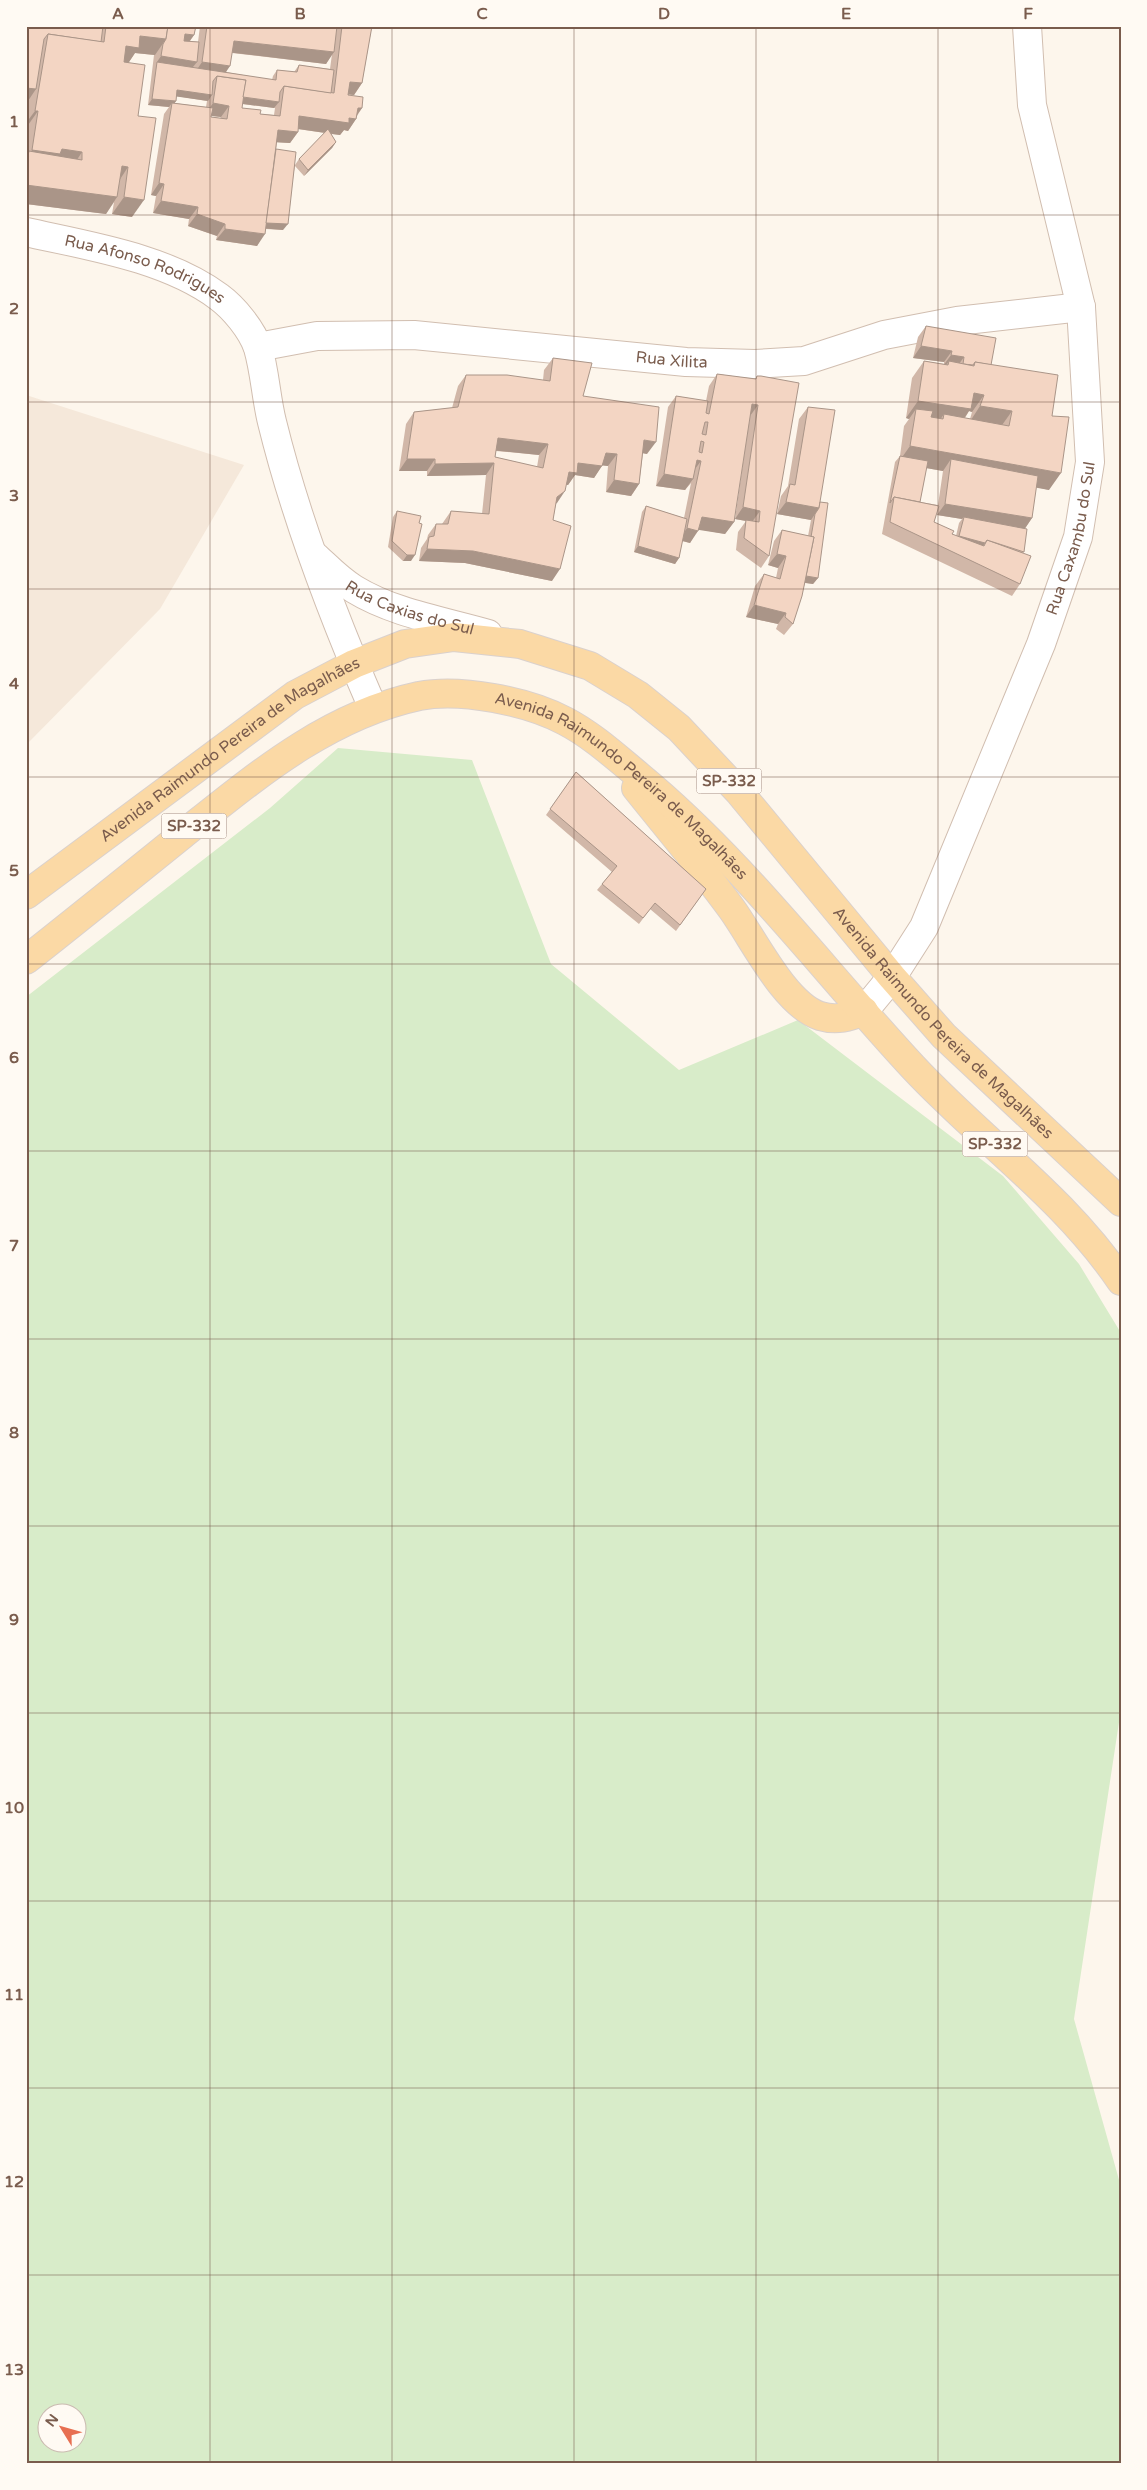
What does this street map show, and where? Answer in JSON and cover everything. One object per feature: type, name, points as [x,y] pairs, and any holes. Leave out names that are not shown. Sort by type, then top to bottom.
[{"type":"main road","name":"Avenida Raimundo Pereira de Magalhães","points":[[26,895],[294,695],[354,664],[405,644],[454,637],[520,644],[590,666],[638,695],[679,728],[740,792],[892,977],[944,1036],[1121,1202]]},
{"type":"main road","name":"Avenida Raimundo Pereira de Magalhães","points":[[26,960],[269,766],[317,735],[373,708],[424,695],[472,695],[523,703],[566,721],[603,746],[676,806],[724,854],[915,1069],[1059,1204],[1121,1281]]},
{"type":"main road","points":[[603,746],[731,908],[772,971],[793,998],[819,1016],[843,1020],[864,1011]]},
{"type":"street","name":"Rua Caxambu do Sul","points":[[864,1011],[892,977],[924,927],[1041,644],[1078,537],[1090,462],[1081,307],[1032,105],[1028,26]]},
{"type":"street","name":"Rua Afonso Rodrigues","points":[[26,232],[103,249],[177,272],[220,298],[254,339]]},
{"type":"street","name":"Rua Xilita","points":[[254,339],[414,334],[686,362],[755,364],[804,361],[884,336],[957,321],[1081,307]]},
{"type":"street","name":"Rua Caxias do Sul","points":[[254,339],[272,422],[311,552],[373,708]]},
{"type":"street","name":"Rua Caxias do Sul","points":[[311,552],[334,574],[363,593],[403,611],[520,644]]},
{"type":"shaded area","points":[[26,395],[244,465],[160,609],[26,745]]},
{"type":"green space","points":[[338,748],[472,760],[551,964],[679,1070],[798,1020],[1003,1176],[1079,1264],[1121,1333],[1121,1709],[1074,2019],[1121,2187],[1121,2464],[26,2464],[26,997],[270,808]]},
{"type":"building","points":[[26,26],[103,26],[101,42],[48,34],[44,39],[36,89],[26,88]]},
{"type":"building","points":[[106,26],[168,26],[166,39],[140,36],[139,48],[126,46],[124,62],[145,65],[138,116],[156,118],[144,200],[124,197],[128,167],[122,166],[117,197],[26,185],[26,166],[29,151],[82,160],[82,152],[62,149],[60,154],[32,150],[38,111],[35,111],[48,34],[104,42]]},
{"type":"building","points":[[168,26],[196,26],[194,35],[185,34],[184,41],[199,42],[197,62],[161,56]]},
{"type":"building","points":[[207,26],[337,26],[334,52],[234,41],[230,66],[202,62]]},
{"type":"building","points":[[342,26],[372,26],[362,83],[350,82],[348,95],[363,97],[362,108],[358,108],[356,119],[349,118],[349,123],[299,116],[298,132],[278,130],[265,234],[225,229],[225,224],[197,214],[198,207],[161,201],[164,184],[159,183],[172,103],[213,108],[211,117],[227,119],[229,106],[213,103],[217,76],[246,80],[242,108],[261,110],[260,114],[280,116],[284,86],[334,93]]},
{"type":"building","points":[[157,62],[276,80],[277,70],[297,72],[299,65],[334,70],[331,93],[284,86],[280,92],[279,102],[243,97],[246,80],[217,76],[213,81],[212,95],[177,90],[176,101],[152,99]]},
{"type":"building","points":[[328,129],[336,142],[308,170],[299,159]]},
{"type":"building","points":[[276,149],[296,152],[288,224],[266,223]]},
{"type":"building","points":[[926,326],[996,338],[991,365],[975,362],[973,365],[963,364],[964,357],[951,355],[952,351],[921,346]]},
{"type":"building","points":[[553,358],[592,363],[583,396],[659,407],[656,442],[644,440],[639,484],[614,480],[617,454],[606,453],[602,466],[578,463],[577,473],[569,472],[565,491],[557,497],[553,520],[571,526],[560,569],[473,551],[427,549],[429,537],[434,536],[436,524],[448,524],[451,511],[489,514],[494,463],[435,464],[435,459],[407,459],[414,412],[458,407],[466,375],[507,375],[550,381]],"holes":[[[498,438],[548,444],[543,468],[495,457]]]},
{"type":"building","points":[[924,361],[948,365],[949,361],[974,366],[975,362],[1058,375],[1052,416],[1069,417],[1061,473],[910,446],[916,409],[933,411],[931,417],[943,419],[944,414],[1009,426],[1012,411],[980,406],[984,395],[974,393],[971,409],[918,401]]},
{"type":"building","points":[[717,374],[756,379],[757,376],[761,376],[799,383],[769,556],[744,538],[746,520],[759,522],[760,511],[743,507],[758,405],[752,404],[734,522],[702,517],[698,531],[687,528],[701,461],[697,460],[693,479],[664,474],[676,396],[708,401],[706,413],[709,414]],"holes":[[[705,422],[708,422],[706,435],[702,434]],[[701,441],[704,442],[702,453],[699,452]]]},
{"type":"building","points":[[808,407],[835,410],[819,508],[786,502],[790,484],[795,485]]},
{"type":"building","points":[[900,456],[928,461],[920,502],[894,497],[890,503]]},
{"type":"building","points":[[951,459],[1038,476],[1032,518],[945,504]]},
{"type":"building","points":[[894,497],[939,506],[934,522],[954,531],[952,534],[984,546],[987,540],[1031,556],[1020,584],[890,522]]},
{"type":"building","points":[[820,502],[828,503],[818,578],[806,576],[814,537],[811,537],[815,514]]},
{"type":"building","points":[[646,506],[687,519],[679,558],[638,546]]},
{"type":"building","points":[[397,511],[421,516],[419,523],[422,524],[415,555],[407,555],[392,541]]},
{"type":"building","points":[[964,517],[1027,529],[1024,552],[987,540],[985,543],[959,536]]},
{"type":"building","points":[[782,530],[814,537],[802,596],[793,624],[785,617],[786,613],[754,605],[764,574],[780,579],[786,556],[777,554]]},
{"type":"building","points":[[576,772],[706,889],[680,925],[655,903],[643,918],[602,884],[617,866],[550,809]]}]
